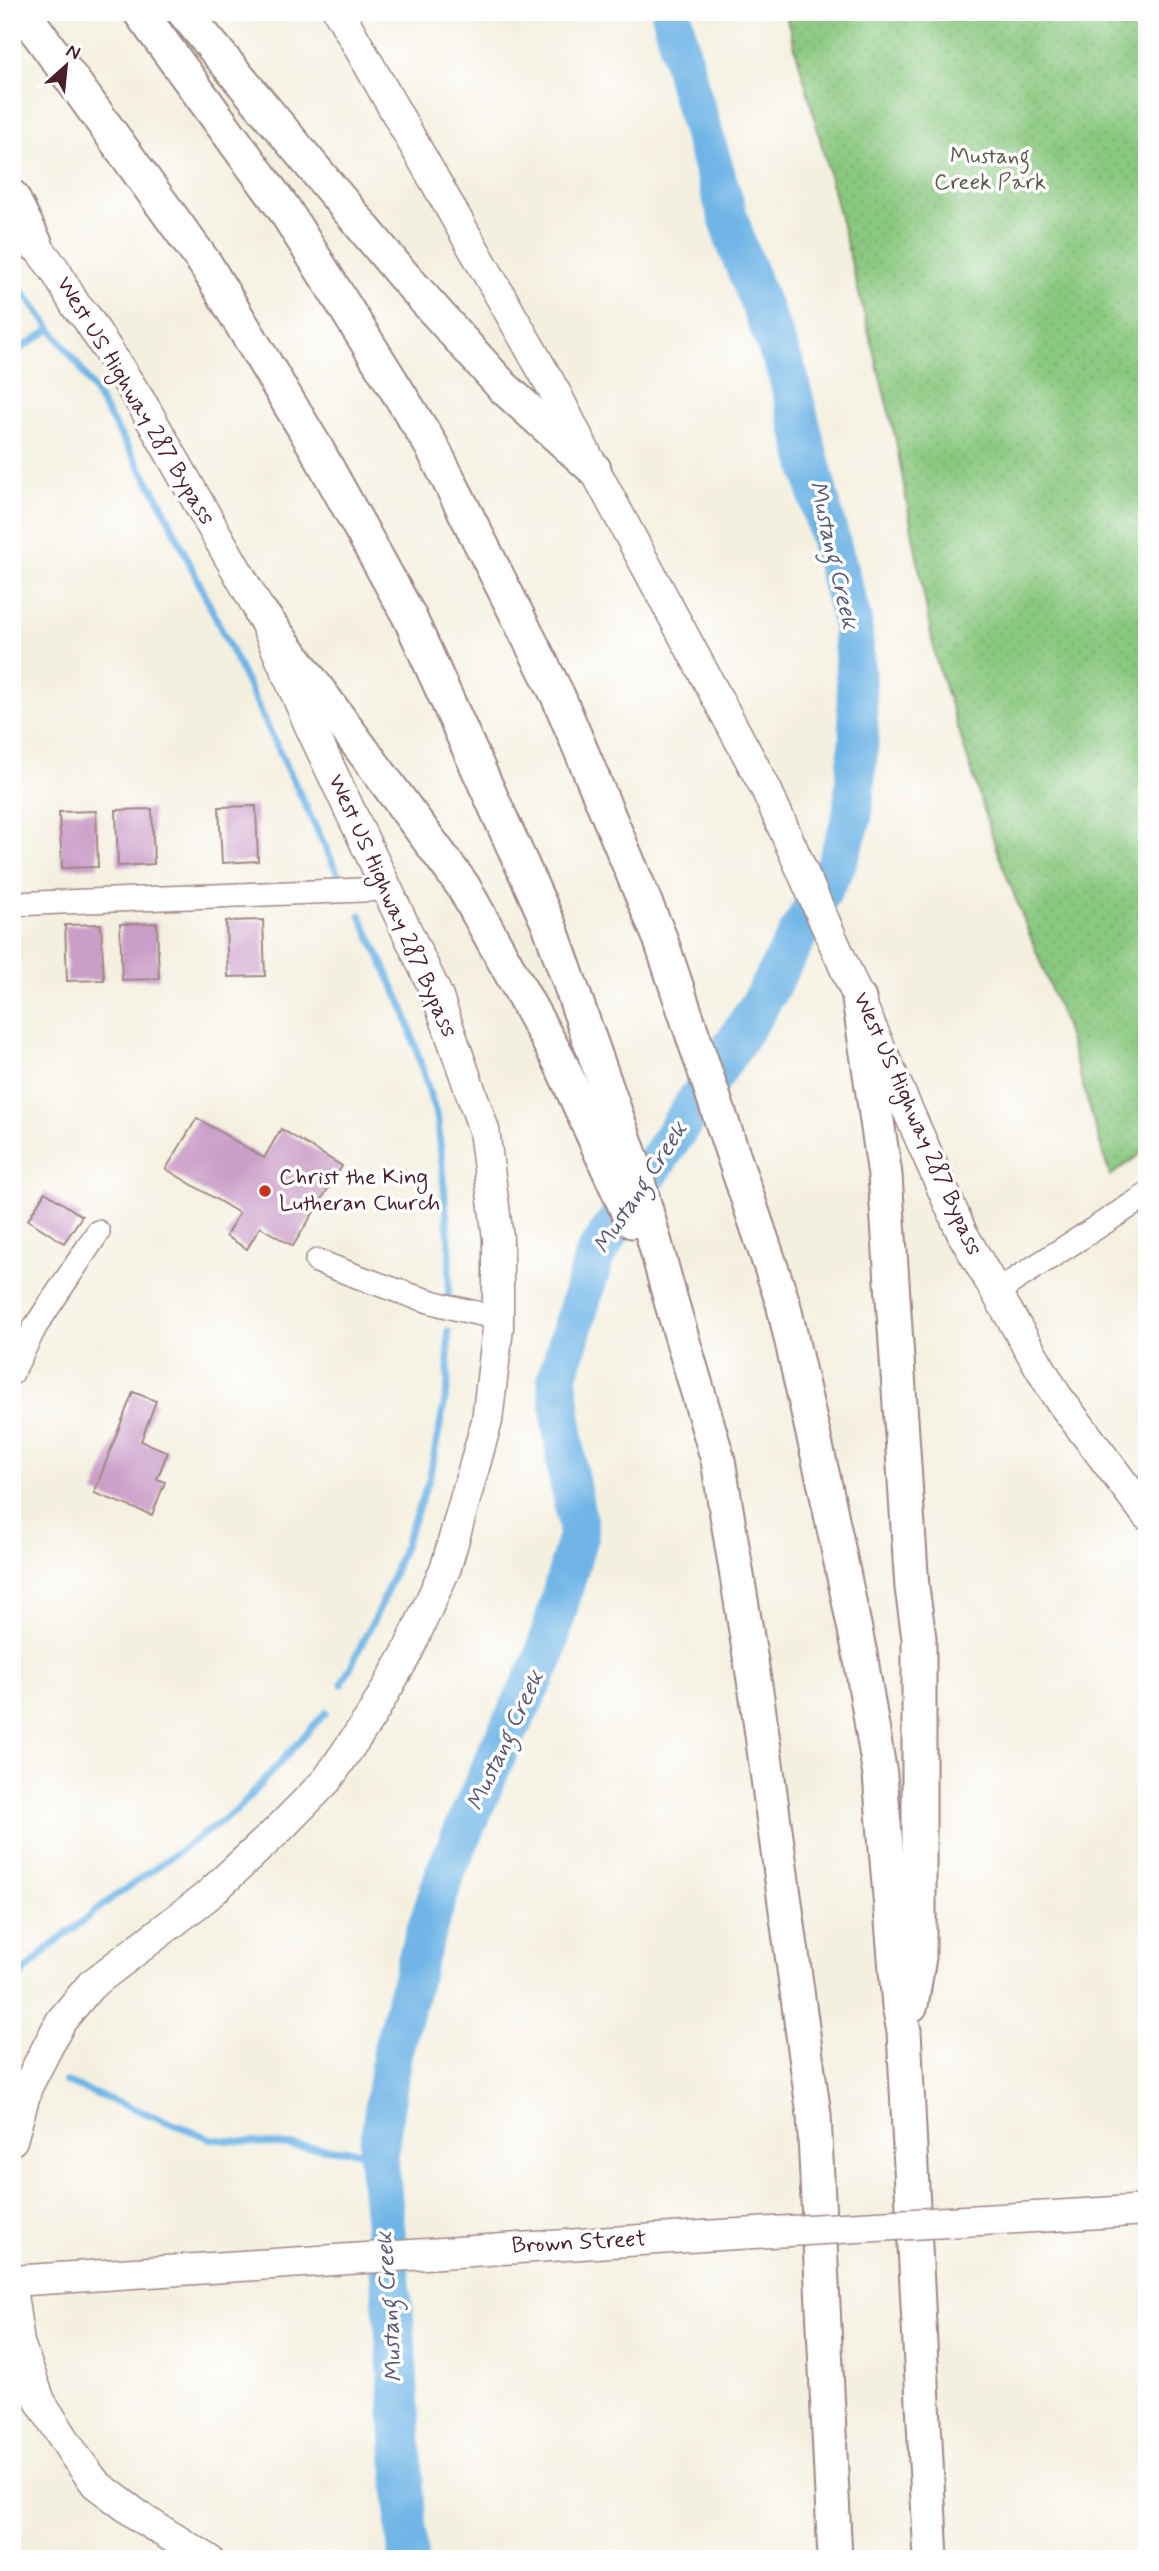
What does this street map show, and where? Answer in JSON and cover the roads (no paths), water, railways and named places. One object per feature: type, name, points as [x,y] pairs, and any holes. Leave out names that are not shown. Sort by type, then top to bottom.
[{"type":"highway","points":[[23,12],[206,265],[316,449],[409,615],[550,928],[598,1057],[632,1160],[718,1460],[757,1698],[814,2115],[835,2559]]},
{"type":"highway","points":[[139,12],[284,209],[431,444],[558,696],[660,938],[783,1303],[860,1654],[880,1775],[899,2006],[904,2031],[931,2559]]},
{"type":"highway","points":[[184,12],[401,273],[503,387],[594,469]]},
{"type":"highway","points":[[12,197],[36,245]]},
{"type":"highway","points":[[261,613],[463,886],[559,1062],[671,1301]]},
{"type":"highway","points":[[855,988],[885,1175],[911,1574],[919,1637],[919,1957],[904,2031]]},
{"type":"main road","name":"West US Highway 287 Bypass","points":[[339,12],[556,394],[766,789],[962,1233],[1056,1395],[1147,1515]]},
{"type":"main road","name":"West US Highway 287 Bypass","points":[[12,215],[55,270],[144,407],[261,613],[310,726],[437,995],[484,1130],[498,1238],[498,1317],[487,1421],[446,1567],[407,1653],[372,1716],[327,1780],[206,1897],[90,1985],[61,2021],[27,2087],[12,2140]]},
{"type":"main road","name":"Brown Street","points":[[12,2281],[499,2248],[1147,2210]]},
{"type":"main road","points":[[12,2294],[19,2343],[40,2401],[75,2456],[96,2484],[144,2520],[208,2559]]},
{"type":"street","points":[[12,904],[387,889]]},
{"type":"street","points":[[996,1292],[1147,1195]]},
{"type":"street","points":[[12,1373],[35,1327],[98,1232]]},
{"type":"street","points":[[317,1261],[398,1293],[459,1311],[498,1317]]},
{"type":"waterway","name":"Mustang Creek","points":[[408,2559],[395,2331],[378,2153],[392,2053],[420,1950],[446,1871],[498,1751],[543,1661],[579,1532],[567,1470],[557,1378],[595,1255],[759,1006],[836,865],[852,818],[859,737],[852,621],[787,372],[736,243],[689,87],[671,12]]},
{"type":"waterway","points":[[12,277],[79,366],[159,499],[340,878]]},
{"type":"waterway","points":[[12,354],[51,329]]},
{"type":"waterway","points":[[360,915],[404,1009],[438,1121],[450,1253],[448,1301]]},
{"type":"waterway","points":[[342,1684],[383,1601],[429,1480],[448,1385],[448,1331]]},
{"type":"waterway","points":[[12,1984],[46,1950],[103,1905],[236,1811],[326,1712]]},
{"type":"waterway","points":[[65,2082],[212,2139],[378,2153]]},
{"type":"place","name":"Christ the King Lutheran Church","points":[[265,1191]]},
{"type":"park label","name":"Mustang Creek Park","points":[[990,170]]}]
